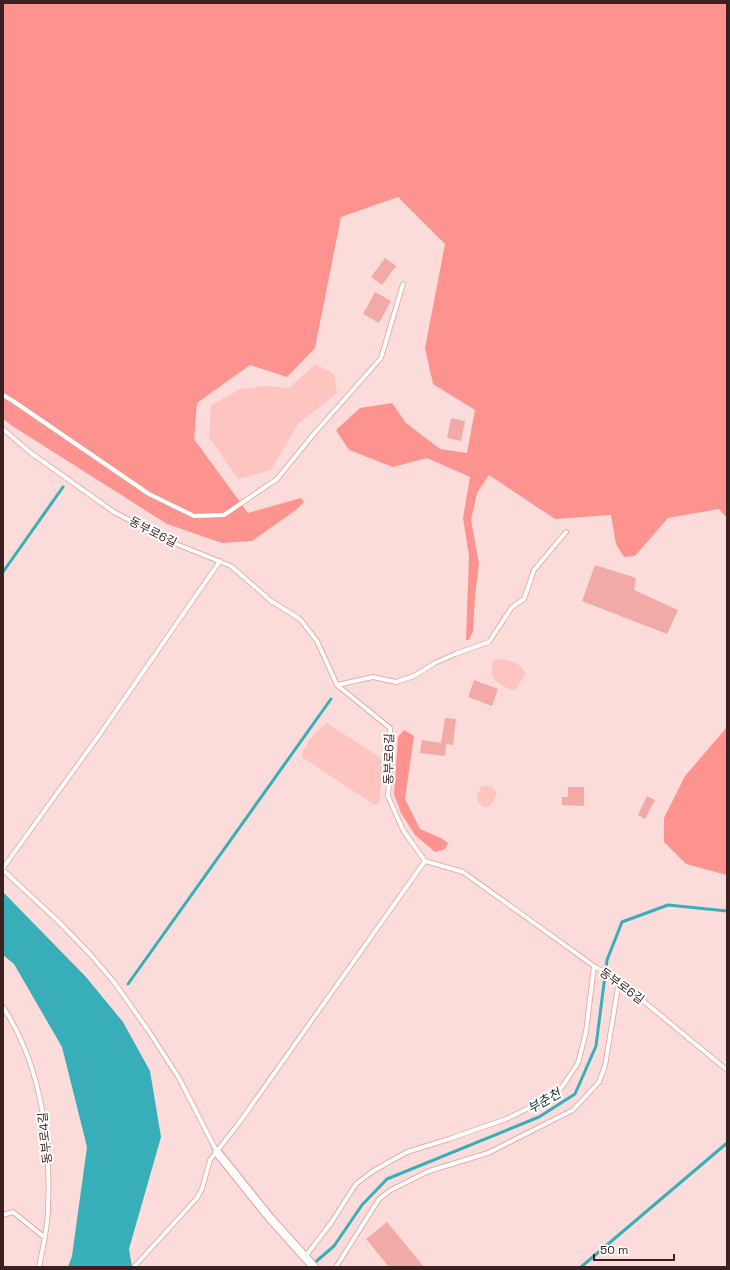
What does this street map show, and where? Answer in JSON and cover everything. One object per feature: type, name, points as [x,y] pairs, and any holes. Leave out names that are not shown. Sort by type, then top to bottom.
[{"type":"street","points":[[216,1152],[270,1218],[314,1267]]},
{"type":"lane","points":[[3,395],[13,400],[149,494],[194,516],[224,515],[277,480],[312,436],[381,358],[403,284]]},
{"type":"lane","name":"동부로6길","points":[[3,429],[31,453],[114,512],[169,541],[231,566],[271,601],[300,619],[317,640],[337,685],[390,728],[391,754],[388,796],[403,830],[425,861],[463,872],[594,966],[619,980],[727,1070]]},
{"type":"lane","points":[[337,685],[373,677],[396,682],[414,676],[435,663],[455,654],[489,642],[512,607],[524,599],[534,570],[566,532]]},
{"type":"lane","points":[[216,1152],[180,1078],[114,982],[90,954],[59,922],[3,869],[100,734],[220,561]]},
{"type":"lane","points":[[135,1266],[197,1198],[202,1189],[210,1160],[239,1122],[425,861]]},
{"type":"lane","points":[[305,1258],[331,1223],[356,1184],[373,1171],[407,1152],[506,1118],[535,1105],[562,1087],[578,1064],[586,1032],[594,966]]},
{"type":"lane","points":[[336,1267],[379,1199],[391,1190],[429,1171],[488,1153],[573,1110],[599,1082],[605,1066],[619,980]]},
{"type":"lane","name":"동부로4길","points":[[3,1007],[8,1014],[26,1053],[36,1081],[44,1116],[48,1146],[48,1208],[39,1267]]},
{"type":"lane","points":[[3,1215],[13,1212],[44,1237]]},
{"type":"shaded area","points":[[3,3],[727,3],[727,518],[719,509],[668,518],[635,556],[624,557],[616,544],[611,515],[555,519],[489,475],[477,493],[471,520],[479,564],[475,595],[473,631],[469,640],[466,640],[469,556],[463,518],[470,477],[427,458],[393,467],[349,450],[336,430],[360,408],[392,403],[406,423],[440,449],[467,453],[475,410],[433,384],[425,348],[445,244],[398,197],[341,217],[315,348],[287,377],[250,365],[197,403],[194,439],[248,513],[301,498],[304,502],[296,510],[252,541],[222,543],[167,524],[14,427],[3,419]]},
{"type":"shaded area","points":[[316,364],[334,374],[337,393],[298,424],[271,470],[238,479],[209,437],[211,405],[241,389],[265,386],[289,388]]},
{"type":"shaded area","points":[[499,659],[515,663],[524,670],[526,674],[515,690],[501,685],[493,677],[493,661]]},
{"type":"shaded area","points":[[327,723],[381,758],[383,764],[379,804],[373,804],[302,757],[311,738]]},
{"type":"shaded area","points":[[727,727],[727,875],[686,864],[664,842],[664,818],[685,776]]},
{"type":"shaded area","points":[[404,730],[414,736],[405,799],[420,829],[441,838],[448,843],[445,849],[435,852],[415,835],[401,813],[394,794],[398,737]]},
{"type":"shaded area","points":[[482,786],[491,786],[497,793],[489,807],[483,807],[477,800],[477,794]]},
{"type":"water","points":[[3,892],[86,977],[123,1022],[150,1071],[161,1137],[129,1249],[132,1267],[68,1267],[72,1256],[87,1147],[62,1047],[14,964],[3,955]]},
{"type":"building","points":[[385,258],[396,266],[382,285],[371,277]]},
{"type":"building","points":[[375,292],[391,301],[379,323],[363,314]]},
{"type":"building","points":[[451,418],[465,421],[461,441],[447,438]]},
{"type":"building","points":[[595,565],[636,578],[634,590],[678,610],[667,634],[582,601]]},
{"type":"building","points":[[474,680],[498,689],[492,706],[468,697]]},
{"type":"building","points":[[445,718],[456,719],[453,745],[446,744],[445,756],[420,753],[422,740],[441,743]]},
{"type":"building","points":[[568,787],[584,787],[584,806],[562,805],[562,797],[568,797]]},
{"type":"building","points":[[647,796],[655,800],[645,819],[638,815]]},
{"type":"building","points":[[387,1222],[424,1267],[389,1267],[366,1239]]},
{"type":"waterway","points":[[3,572],[63,487]]},
{"type":"waterway","points":[[128,984],[331,699]]},
{"type":"waterway","name":"부춘천","points":[[312,1265],[334,1246],[362,1205],[387,1179],[539,1117],[575,1094],[596,1046],[607,960],[622,922],[668,905],[727,911]]},
{"type":"waterway","points":[[581,1267],[727,1143]]}]
